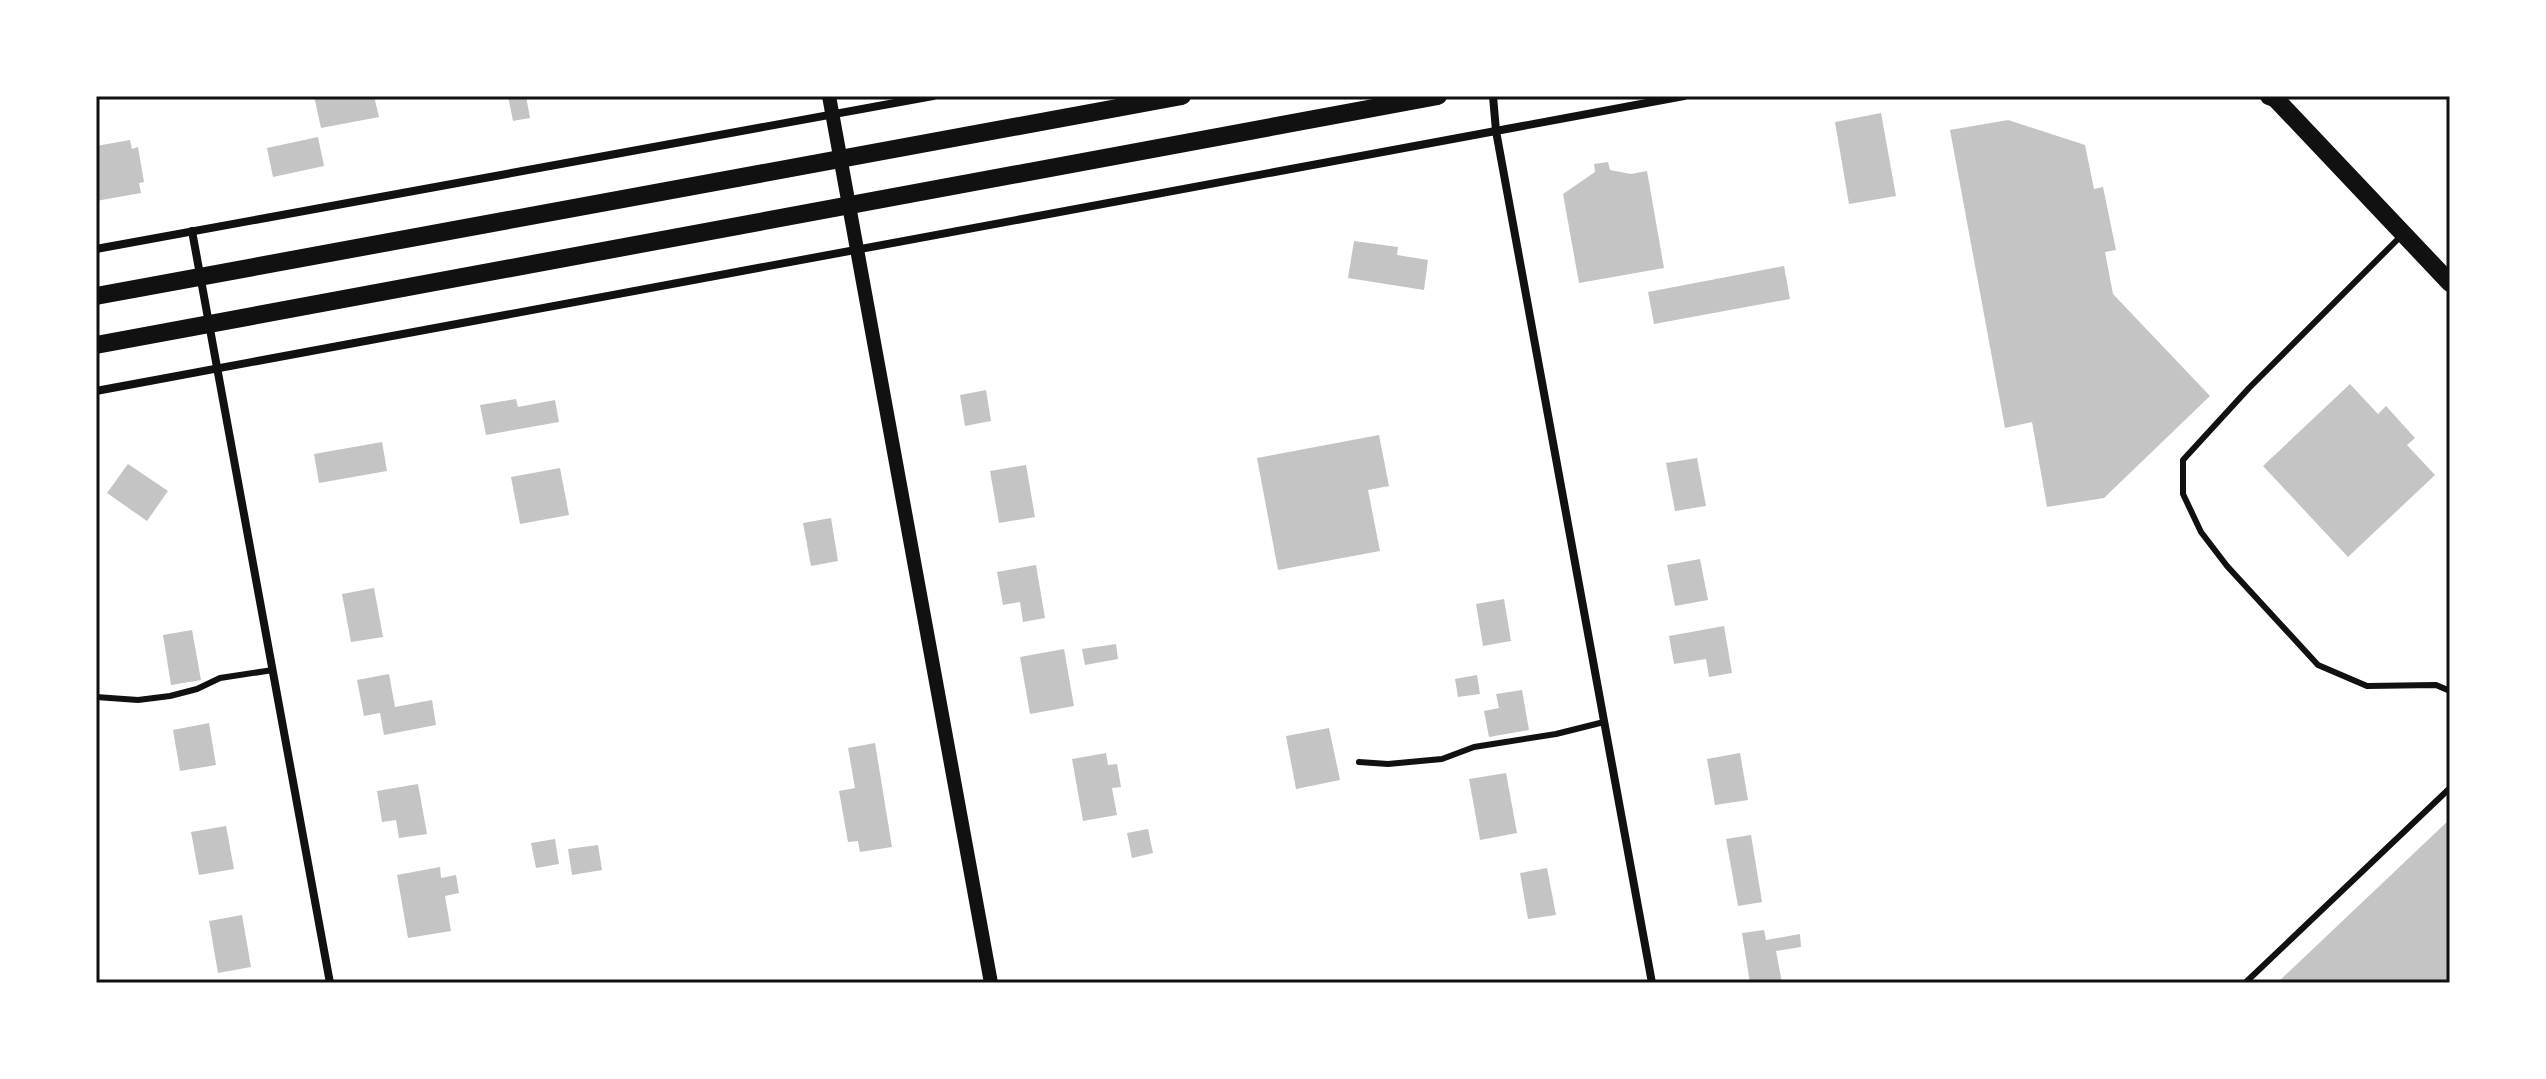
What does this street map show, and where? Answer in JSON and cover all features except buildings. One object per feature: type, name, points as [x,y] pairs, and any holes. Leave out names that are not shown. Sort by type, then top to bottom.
[{"type":"main road","points":[[96,296],[1182,96]]},
{"type":"main road","points":[[96,345],[1438,96]]},
{"type":"main road","points":[[2274,97],[2450,283]]},
{"type":"street","points":[[829,96],[991,983]]},
{"type":"street","points":[[96,249],[933,96]]},
{"type":"street","points":[[1493,96],[1496,131],[1652,983]]},
{"type":"street","points":[[96,391],[1684,96]]},
{"type":"street","points":[[192,231],[330,983]]},
{"type":"lane","points":[[2404,234],[2249,388],[2183,460],[2183,494],[2201,532],[2227,566],[2318,665],[2367,686],[2436,685],[2450,691]]},
{"type":"lane","points":[[96,697],[138,700],[170,696],[197,689],[220,678],[273,670]]},
{"type":"lane","points":[[1359,762],[1388,764],[1442,759],[1474,747],[1556,734],[1604,722]]},
{"type":"lane","points":[[2245,983],[2450,788]]}]
